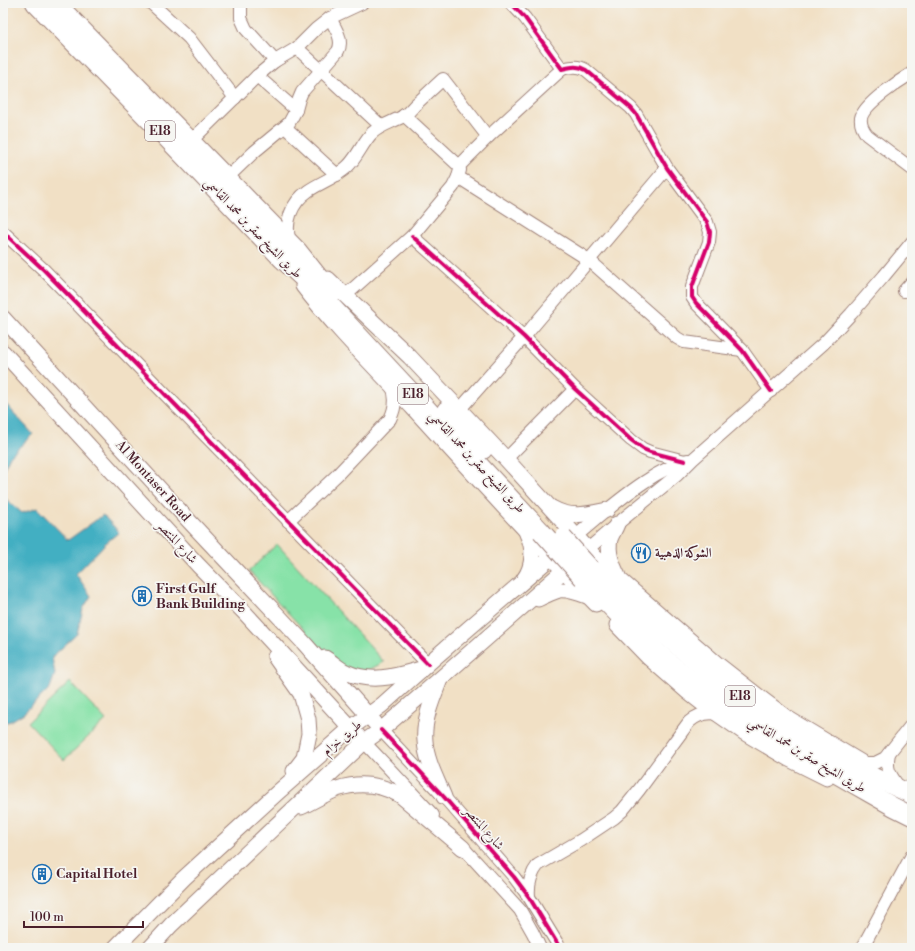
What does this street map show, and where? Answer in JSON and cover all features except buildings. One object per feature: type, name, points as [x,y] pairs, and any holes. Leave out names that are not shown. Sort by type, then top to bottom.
[{"type":"highway","name":"طريق الشيخ صقر بن محمد القاسمي","points":[[35,3],[283,260],[322,296],[547,520]]},
{"type":"highway","name":"طريق الشيخ صقر بن محمد القاسمي","points":[[62,5],[191,141],[267,218],[294,247],[321,280],[465,431],[547,520],[625,622],[689,679],[756,726],[912,816]]},
{"type":"highway","name":"طريق الشيخ صقر بن محمد القاسمي","points":[[587,574],[760,711],[816,747],[866,774],[906,792]]},
{"type":"main road","points":[[294,247],[346,295],[460,409],[506,459],[547,520],[576,536],[620,580],[717,664],[757,696],[787,718],[906,792]]},
{"type":"main road","points":[[283,260],[319,307],[563,571],[648,657],[688,692],[745,733],[789,759],[854,791],[894,807]]},
{"type":"main road","name":"Al Montaser Road","points":[[3,318],[190,522],[304,643]]},
{"type":"main road","name":"شارع المنتصر","points":[[3,352],[182,548],[245,613],[364,742]]},
{"type":"main road","points":[[547,520],[559,512],[569,514],[586,514],[607,510]]},
{"type":"main road","points":[[617,524],[610,538],[609,547],[613,566],[620,580]]},
{"type":"main road","points":[[518,587],[526,577],[531,565],[532,556],[530,539],[523,527]]},
{"type":"main road","name":"طريق خزام","points":[[122,946],[184,878],[277,793],[351,728],[382,705],[576,536]]},
{"type":"main road","name":"طريق خزام","points":[[150,948],[171,924],[364,742],[381,730],[588,549]]},
{"type":"main road","points":[[524,606],[547,594],[559,590],[571,591],[588,596]]},
{"type":"main road","points":[[245,613],[301,694],[308,719],[309,734],[304,758],[277,793]]},
{"type":"main road","points":[[304,643],[346,672],[368,678],[391,677],[426,666]]},
{"type":"main road","name":"شارع المنتصر","points":[[304,643],[381,730]]},
{"type":"main road","points":[[440,679],[425,726],[425,742],[428,757],[444,797]]},
{"type":"main road","points":[[288,814],[338,789],[356,785],[374,785],[390,789],[400,795],[464,848]]},
{"type":"street","points":[[151,3],[189,38],[235,98]]},
{"type":"street","points":[[241,3],[241,18],[246,29],[275,61]]},
{"type":"street","points":[[191,141],[275,61],[296,48],[330,18],[362,3]]},
{"type":"street","points":[[511,3],[525,18],[562,69]]},
{"type":"street","points":[[227,178],[254,152],[289,123],[296,110],[302,92],[338,51],[340,39],[330,18]]},
{"type":"street","points":[[296,48],[381,126]]},
{"type":"street","points":[[346,295],[412,236],[453,187],[459,172],[488,137],[562,69],[577,66],[586,70],[631,108],[636,114],[667,168],[707,222],[710,232],[709,242],[692,288],[692,297],[696,303],[742,350],[771,391]]},
{"type":"street","points":[[912,73],[886,91],[864,111],[861,124],[867,135],[912,169]]},
{"type":"street","points":[[258,76],[296,110]]},
{"type":"street","points":[[294,247],[288,236],[287,230],[289,216],[294,206],[307,192],[337,175],[348,166],[371,134],[381,126],[404,115],[443,79],[488,137]]},
{"type":"street","points":[[404,115],[459,172],[589,260],[677,338],[684,342],[742,350]]},
{"type":"street","points":[[285,127],[337,175]]},
{"type":"street","points":[[460,409],[524,338],[667,168]]},
{"type":"street","points":[[267,218],[277,219],[289,216]]},
{"type":"street","points":[[3,232],[44,270],[288,521],[426,666]]},
{"type":"street","points":[[412,236],[524,338],[636,445],[650,452],[689,460]]},
{"type":"street","points":[[588,549],[677,475],[689,460],[771,391],[823,344],[851,314],[912,242]]},
{"type":"street","points":[[288,521],[337,475],[390,419],[395,405],[394,390],[391,384]]},
{"type":"street","points":[[506,459],[575,388]]},
{"type":"street","points":[[576,536],[648,479],[658,473],[689,460]]},
{"type":"street","points":[[688,692],[691,706],[689,722]]},
{"type":"street","points":[[529,897],[528,890],[530,880],[534,870],[538,866],[587,836],[622,811],[635,796],[693,718],[702,714],[718,714]]},
{"type":"street","points":[[863,764],[875,763],[885,758],[912,724]]},
{"type":"street","name":"شارع المنتصر","points":[[381,730],[444,797],[514,877],[529,897],[560,948]]},
{"type":"street","name":"شارع المنتصر","points":[[364,742],[520,910],[540,948]]},
{"type":"street","points":[[889,753],[887,763],[892,779],[906,792]]},
{"type":"street","points":[[862,948],[912,855]]},
{"type":"street","points":[[157,948],[171,924]]},
{"type":"green space","points":[[277,544],[384,662],[367,671],[348,670],[332,660],[249,571]]},
{"type":"green space","points":[[70,682],[106,720],[64,760],[28,722]]},
{"type":"water","points":[[3,401],[33,434],[10,456],[3,470]]},
{"type":"water","points":[[3,493],[6,499],[22,513],[37,508],[68,540],[103,515],[119,532],[106,543],[76,574],[91,596],[83,609],[77,634],[52,657],[55,674],[50,688],[24,713],[11,721],[3,723]]},
{"type":"cycle path","points":[[511,3],[525,18],[562,69],[571,67],[583,68],[631,108],[636,114],[667,168],[707,222],[710,232],[709,242],[692,287],[692,297],[696,303],[742,350],[771,391]]},
{"type":"cycle path","points":[[3,232],[44,270],[428,664]]},
{"type":"cycle path","points":[[412,236],[524,337],[575,389],[631,440],[643,449],[650,452],[685,461]]},
{"type":"cycle path","points":[[381,730],[444,797],[514,877],[529,897],[560,948]]},
{"type":"place","name":"الشوكة الذهبية","points":[[641,553]]},
{"type":"place","name":"First Gulf Bank Building","points":[[142,596]]},
{"type":"place","name":"Capital Hotel","points":[[42,874]]}]
